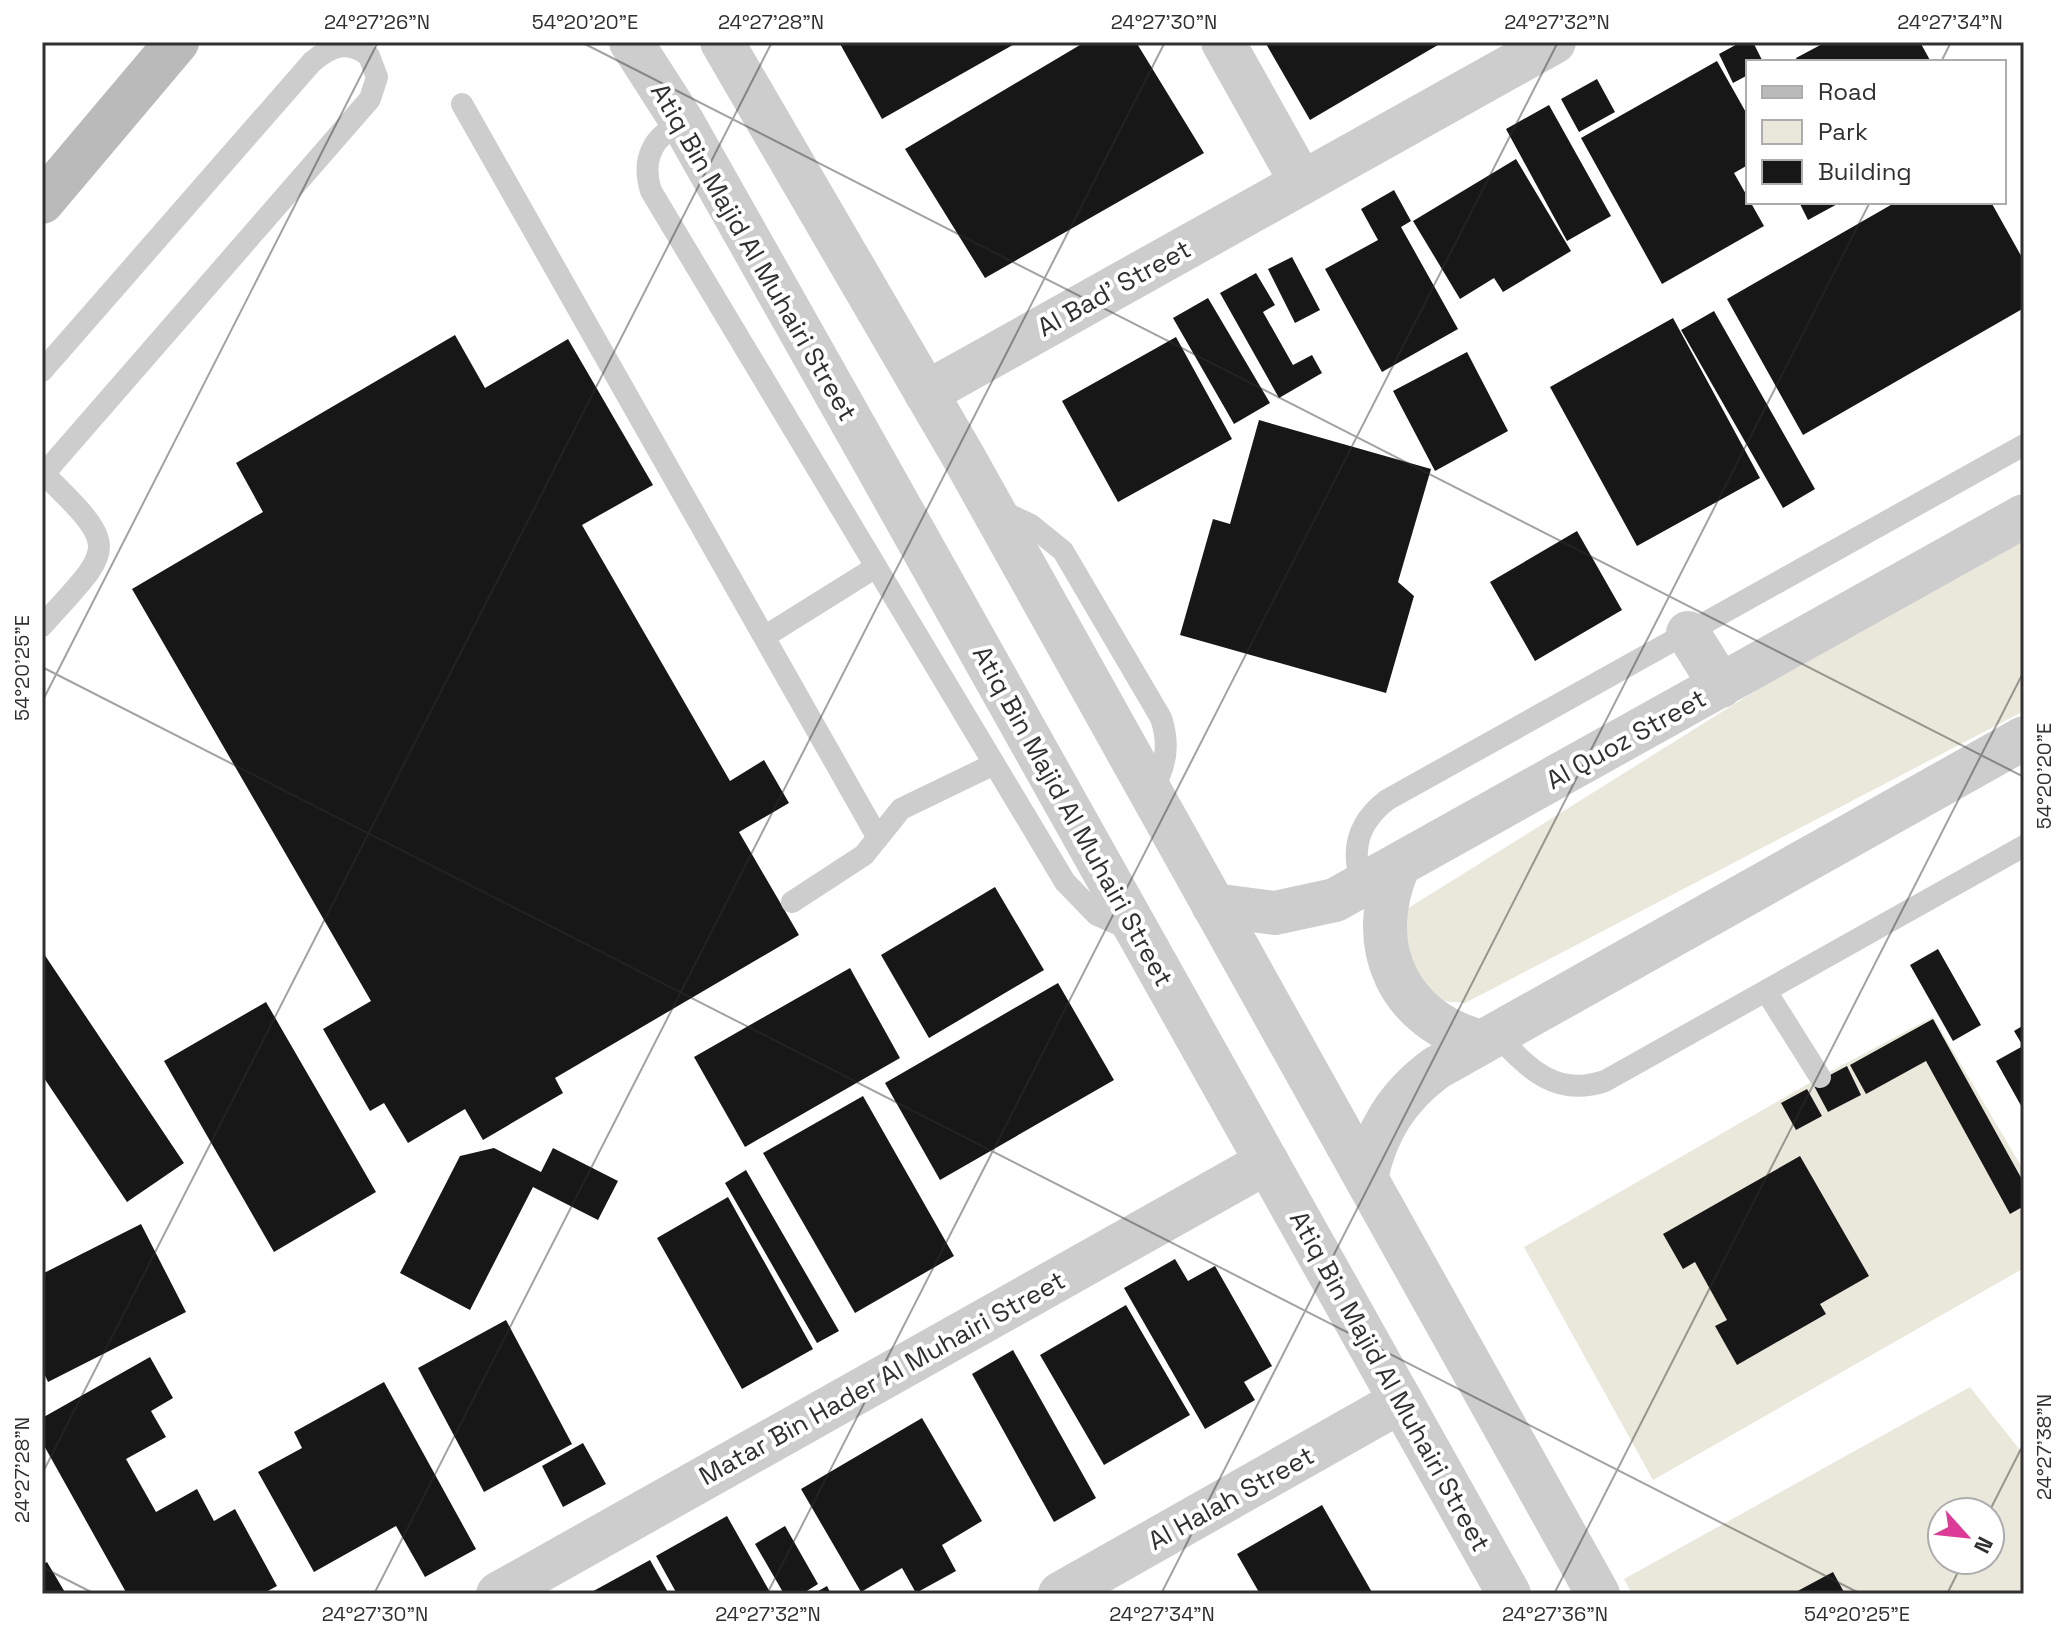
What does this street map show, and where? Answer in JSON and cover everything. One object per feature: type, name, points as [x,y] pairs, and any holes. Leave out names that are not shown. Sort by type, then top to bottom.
[{"type":"main road","points":[[111,119],[138,42]]},
{"type":"main road","points":[[42,202],[177,42]]},
{"type":"street","name":"Atiq Bin Majid Al Muhairi Street","points":[[631,42],[683,123],[1509,1594]]},
{"type":"street","points":[[722,42],[926,393],[1151,792],[1366,1178],[1584,1586]]},
{"type":"street","points":[[1223,42],[1302,183]]},
{"type":"street","name":"Al Bad' Street","points":[[926,393],[1554,42]]},
{"type":"street","name":"Al Quoz Street","points":[[1213,905],[1275,913],[1335,900],[2024,516]]},
{"type":"street","points":[[1688,633],[1721,686]]},
{"type":"street","points":[[1366,1178],[1381,1130],[1397,1104],[1425,1076],[2024,738]]},
{"type":"street","points":[[1380,877],[1386,950],[1392,970],[1415,1005],[1449,1031],[1489,1038]]},
{"type":"street","name":"Matar Bin Hader Al Muhairi Street","points":[[498,1594],[1267,1162]]},
{"type":"street","name":"Al Halah Street","points":[[1060,1594],[1401,1401]]},
{"type":"lane","points":[[42,371],[312,62],[333,47],[346,45],[369,56],[377,77],[370,99],[43,475],[93,524],[100,547],[91,570],[42,626]]},
{"type":"lane","points":[[462,104],[878,838]]},
{"type":"lane","points":[[683,123],[659,137],[651,149],[646,177],[651,191],[1065,882],[1080,900],[1117,926],[1139,933]]},
{"type":"lane","points":[[1380,877],[1357,871],[1358,839],[1374,810],[2024,445]]},
{"type":"lane","points":[[764,637],[876,567]]},
{"type":"lane","points":[[792,902],[864,855],[901,809],[994,764]]},
{"type":"lane","points":[[1489,1038],[1539,1077],[1563,1086],[1589,1087],[1605,1081],[2024,846]]},
{"type":"lane","points":[[1766,991],[1820,1077]]},
{"type":"green space","points":[[2024,538],[2024,711],[1465,1003],[1420,999],[1402,912],[1824,648]]},
{"type":"green space","points":[[1933,1017],[2024,1171],[2024,1268],[1653,1480],[1524,1247],[1820,1077]]},
{"type":"green space","points":[[1970,1387],[2024,1455],[2024,1594],[1632,1594],[1624,1579]]},
{"type":"building","points":[[839,42],[1018,42],[882,119]]},
{"type":"building","points":[[1085,42],[1136,42],[1204,153],[985,278],[905,149]]},
{"type":"building","points":[[1265,42],[1443,42],[1310,120]]},
{"type":"building","points":[[1741,42],[1753,42],[1762,60],[1746,60],[1746,76],[1733,83],[1719,54]]},
{"type":"building","points":[[1826,42],[1920,42],[1930,60],[1797,60]]},
{"type":"building","points":[[1717,61],[1746,112],[1746,166],[1734,173],[1746,194],[1746,204],[1752,204],[1764,226],[1662,284],[1581,138]]},
{"type":"building","points":[[1597,79],[1615,112],[1579,132],[1561,99]]},
{"type":"building","points":[[1549,105],[1611,216],[1567,241],[1506,129]]},
{"type":"building","points":[[1516,159],[1571,251],[1503,292],[1494,278],[1460,299],[1413,221]]},
{"type":"building","points":[[1394,190],[1411,221],[1401,227],[1458,329],[1382,372],[1325,269],[1378,240],[1361,209]]},
{"type":"building","points":[[1800,204],[1837,204],[1808,220]]},
{"type":"building","points":[[1893,204],[1992,204],[2024,261],[2024,308],[1803,435],[1727,299]]},
{"type":"building","points":[[1292,257],[1320,310],[1295,323],[1268,269]]},
{"type":"building","points":[[1256,273],[1275,305],[1263,312],[1293,365],[1312,355],[1322,373],[1279,398],[1220,293]]},
{"type":"building","points":[[1208,298],[1270,403],[1234,424],[1173,318]]},
{"type":"building","points":[[1714,311],[1815,489],[1783,508],[1681,330]]},
{"type":"building","points":[[1673,318],[1760,478],[1637,546],[1550,387]]},
{"type":"building","points":[[455,335],[485,388],[568,339],[653,485],[582,525],[730,781],[764,760],[789,803],[739,832],[799,935],[555,1078],[563,1093],[483,1140],[465,1109],[408,1143],[384,1103],[370,1111],[323,1029],[371,1001],[132,589],[263,512],[236,463]]},
{"type":"building","points":[[1176,337],[1232,439],[1118,502],[1062,401]]},
{"type":"building","points":[[1467,352],[1508,431],[1435,471],[1393,391]]},
{"type":"building","points":[[1259,420],[1431,469],[1398,582],[1414,596],[1386,693],[1180,635],[1213,519],[1230,524]]},
{"type":"building","points":[[1577,531],[1622,610],[1535,661],[1490,582]]},
{"type":"building","points":[[995,887],[1044,970],[929,1038],[881,955]]},
{"type":"building","points":[[1938,949],[1981,1025],[1953,1041],[1910,965]]},
{"type":"building","points":[[42,951],[184,1163],[127,1202],[42,1075]]},
{"type":"building","points":[[850,968],[900,1058],[745,1147],[694,1057]]},
{"type":"building","points":[[1058,983],[1114,1080],[940,1180],[885,1083]]},
{"type":"building","points":[[266,1002],[376,1192],[274,1252],[164,1061]]},
{"type":"building","points":[[1933,1019],[2024,1183],[2024,1206],[2010,1214],[1926,1061],[1866,1094],[1850,1065]]},
{"type":"building","points":[[2024,1025],[2024,1111],[1996,1061],[2023,1046],[2014,1031]]},
{"type":"building","points":[[1847,1066],[1861,1095],[1828,1112],[1813,1084]]},
{"type":"building","points":[[1807,1089],[1822,1116],[1796,1130],[1781,1103]]},
{"type":"building","points":[[863,1096],[954,1256],[855,1313],[763,1153]]},
{"type":"building","points":[[494,1148],[541,1172],[553,1148],[618,1181],[598,1220],[533,1187],[470,1310],[400,1273],[460,1156]]},
{"type":"building","points":[[1800,1156],[1869,1276],[1820,1304],[1826,1314],[1737,1365],[1715,1326],[1727,1320],[1695,1262],[1683,1269],[1663,1234]]},
{"type":"building","points":[[746,1170],[839,1331],[817,1343],[725,1183]]},
{"type":"building","points":[[728,1197],[813,1349],[742,1389],[657,1238]]},
{"type":"building","points":[[141,1224],[186,1312],[48,1382],[42,1369],[42,1274]]},
{"type":"building","points":[[1175,1259],[1188,1281],[1215,1266],[1272,1366],[1244,1382],[1255,1400],[1205,1429],[1124,1288]]},
{"type":"building","points":[[1126,1305],[1190,1415],[1104,1465],[1040,1355]]},
{"type":"building","points":[[506,1320],[572,1444],[484,1492],[418,1368]]},
{"type":"building","points":[[1013,1350],[1096,1498],[1054,1522],[972,1374]]},
{"type":"building","points":[[150,1357],[173,1398],[151,1411],[166,1437],[126,1459],[156,1512],[197,1489],[214,1521],[235,1509],[277,1586],[262,1594],[127,1594],[42,1442],[42,1418]]},
{"type":"building","points":[[384,1382],[476,1549],[425,1577],[396,1526],[314,1572],[258,1472],[302,1448],[294,1432]]},
{"type":"building","points":[[922,1418],[982,1521],[942,1545],[956,1571],[916,1593],[902,1568],[861,1592],[801,1489]]},
{"type":"building","points":[[583,1443],[606,1484],[563,1507],[542,1466]]},
{"type":"building","points":[[1322,1505],[1373,1594],[1260,1594],[1237,1554]]},
{"type":"building","points":[[727,1516],[771,1594],[677,1594],[656,1556]]},
{"type":"building","points":[[785,1526],[818,1584],[802,1594],[784,1594],[755,1544]]},
{"type":"building","points":[[650,1560],[669,1594],[588,1594]]},
{"type":"building","points":[[47,1562],[66,1594],[42,1594],[42,1565]]},
{"type":"building","points":[[1833,1572],[1845,1594],[1792,1594]]},
{"type":"building","points":[[827,1586],[831,1594],[813,1594]]}]
